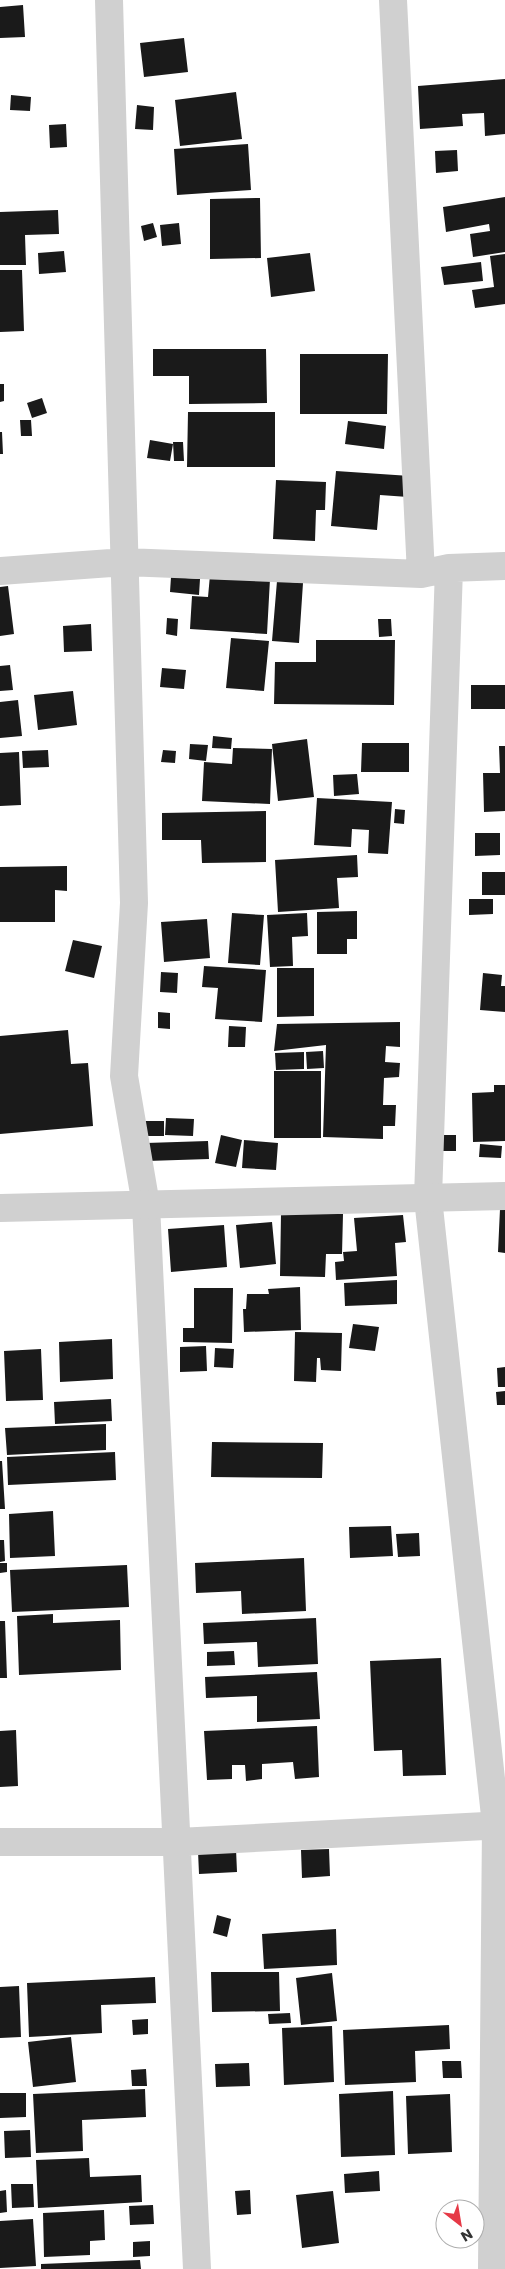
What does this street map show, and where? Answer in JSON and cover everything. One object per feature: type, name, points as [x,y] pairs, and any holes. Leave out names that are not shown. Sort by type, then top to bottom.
[{"type":"street","points":[[109,0],[134,903],[124,1076],[146,1205],[197,2269]]},
{"type":"street","points":[[393,0],[421,574]]},
{"type":"street","points":[[0,571],[125,562],[421,574],[449,568],[505,566]]},
{"type":"street","points":[[449,568],[428,1198],[500,1825],[492,2269]]},
{"type":"street","points":[[0,1208],[505,1196]]},
{"type":"street","points":[[0,1842],[178,1842],[500,1825]]},
{"type":"building","points":[[23,5],[25,37],[0,38],[0,7]]},
{"type":"building","points":[[184,38],[188,72],[144,77],[140,43]]},
{"type":"building","points":[[505,79],[505,134],[485,136],[484,113],[462,114],[463,126],[420,129],[418,86]]},
{"type":"building","points":[[236,92],[242,139],[180,146],[175,100]]},
{"type":"building","points":[[11,95],[31,97],[30,111],[10,110]]},
{"type":"building","points":[[137,105],[154,107],[153,130],[135,129]]},
{"type":"building","points":[[66,124],[67,147],[50,148],[49,125]]},
{"type":"building","points":[[248,144],[251,190],[177,195],[174,149]]},
{"type":"building","points":[[457,150],[458,171],[436,173],[435,151]]},
{"type":"building","points":[[505,197],[505,252],[473,257],[470,234],[490,231],[489,224],[446,232],[443,207]]},
{"type":"building","points":[[260,198],[261,258],[210,259],[210,199]]},
{"type":"building","points":[[58,210],[59,234],[25,235],[26,265],[0,265],[0,212]]},
{"type":"building","points":[[153,223],[157,237],[144,241],[141,226]]},
{"type":"building","points":[[179,223],[181,244],[162,246],[160,225]]},
{"type":"building","points":[[64,251],[66,272],[39,274],[38,253]]},
{"type":"building","points":[[310,253],[315,291],[271,297],[267,258]]},
{"type":"building","points":[[505,254],[505,304],[475,308],[472,290],[494,287],[490,256]]},
{"type":"building","points":[[481,262],[483,281],[444,285],[441,267]]},
{"type":"building","points":[[0,270],[22,270],[24,331],[0,332]]},
{"type":"building","points":[[153,349],[266,349],[267,403],[189,404],[189,376],[153,376]]},
{"type":"building","points":[[300,354],[388,354],[387,414],[300,414]]},
{"type":"building","points":[[0,384],[4,384],[4,401],[0,402]]},
{"type":"building","points":[[42,398],[47,413],[32,418],[27,403]]},
{"type":"building","points":[[188,412],[275,412],[275,467],[187,467]]},
{"type":"building","points":[[20,420],[31,420],[32,436],[21,436]]},
{"type":"building","points":[[348,421],[386,426],[384,449],[345,444]]},
{"type":"building","points":[[0,432],[2,432],[3,454],[0,454]]},
{"type":"building","points":[[150,440],[173,444],[170,461],[147,458]]},
{"type":"building","points":[[173,442],[183,442],[184,461],[174,461]]},
{"type":"building","points":[[336,471],[410,476],[408,497],[380,495],[377,530],[331,526]]},
{"type":"building","points":[[276,480],[326,482],[325,510],[316,510],[315,541],[273,539]]},
{"type":"building","points":[[210,575],[270,579],[267,634],[190,629],[192,596],[208,597]]},
{"type":"building","points":[[171,577],[200,579],[199,595],[170,592]]},
{"type":"building","points":[[277,581],[303,583],[299,643],[272,641]]},
{"type":"building","points":[[8,586],[14,634],[0,636],[0,587]]},
{"type":"building","points":[[167,618],[178,619],[177,636],[166,634]]},
{"type":"building","points":[[378,619],[391,619],[392,636],[379,637]]},
{"type":"building","points":[[91,624],[92,651],[64,652],[63,626]]},
{"type":"building","points":[[231,638],[269,641],[264,691],[226,688]]},
{"type":"building","points":[[316,640],[395,640],[394,705],[274,704],[275,662],[316,662]]},
{"type":"building","points":[[10,665],[13,690],[0,691],[0,666]]},
{"type":"building","points":[[162,668],[186,670],[184,689],[160,687]]},
{"type":"building","points":[[471,685],[505,685],[505,709],[471,709]]},
{"type":"building","points":[[73,691],[77,725],[38,730],[34,695]]},
{"type":"building","points":[[18,700],[22,736],[0,738],[0,702]]},
{"type":"building","points":[[213,736],[232,738],[231,749],[212,748]]},
{"type":"building","points":[[307,739],[314,797],[278,801],[272,744]]},
{"type":"building","points":[[362,743],[409,743],[409,772],[361,772]]},
{"type":"building","points":[[190,744],[208,745],[206,761],[189,759]]},
{"type":"building","points":[[499,746],[505,746],[505,811],[484,812],[483,773],[500,773]]},
{"type":"building","points":[[233,748],[272,749],[270,804],[202,801],[204,762],[232,764]]},
{"type":"building","points":[[48,750],[49,767],[23,768],[22,751]]},
{"type":"building","points":[[163,750],[176,751],[175,763],[161,762]]},
{"type":"building","points":[[19,752],[21,805],[0,806],[0,753]]},
{"type":"building","points":[[357,774],[359,794],[334,796],[333,775]]},
{"type":"building","points":[[317,798],[392,802],[388,854],[368,853],[369,830],[352,829],[351,847],[314,845]]},
{"type":"building","points":[[395,809],[405,810],[404,824],[394,823]]},
{"type":"building","points":[[266,811],[266,862],[202,863],[201,840],[162,840],[162,813]]},
{"type":"building","points":[[475,833],[500,833],[500,855],[475,856]]},
{"type":"building","points":[[357,855],[358,877],[337,878],[339,908],[278,912],[275,860]]},
{"type":"building","points":[[67,866],[67,891],[55,890],[55,922],[0,922],[0,867]]},
{"type":"building","points":[[482,872],[505,872],[505,895],[482,895]]},
{"type":"building","points":[[469,899],[493,899],[493,914],[469,915]]},
{"type":"building","points":[[357,911],[357,939],[347,939],[347,954],[317,954],[317,912]]},
{"type":"building","points":[[232,913],[264,915],[260,965],[228,963]]},
{"type":"building","points":[[307,913],[308,936],[292,937],[293,966],[270,967],[267,915]]},
{"type":"building","points":[[207,919],[210,958],[164,962],[161,922]]},
{"type":"building","points":[[73,940],[102,946],[94,978],[65,971]]},
{"type":"building","points":[[204,966],[266,970],[262,1022],[215,1019],[218,988],[202,987]]},
{"type":"building","points":[[277,968],[314,968],[314,1016],[277,1017]]},
{"type":"building","points":[[161,972],[178,973],[177,993],[160,992]]},
{"type":"building","points":[[483,973],[502,975],[501,986],[505,986],[505,1012],[480,1010]]},
{"type":"building","points":[[158,1012],[170,1013],[170,1029],[158,1028]]},
{"type":"building","points":[[400,1022],[400,1047],[386,1046],[385,1062],[400,1063],[399,1077],[384,1078],[383,1105],[396,1105],[395,1126],[383,1126],[383,1139],[323,1137],[326,1045],[274,1051],[277,1024]]},
{"type":"building","points":[[229,1026],[246,1027],[245,1047],[228,1047]]},
{"type":"building","points":[[68,1030],[71,1064],[88,1063],[93,1126],[0,1134],[0,1036]]},
{"type":"building","points":[[323,1051],[324,1068],[307,1069],[306,1052]]},
{"type":"building","points":[[304,1052],[304,1069],[276,1070],[275,1053]]},
{"type":"building","points":[[274,1071],[321,1071],[321,1138],[274,1138]]},
{"type":"building","points":[[494,1085],[505,1085],[505,1141],[473,1142],[472,1093],[494,1092]]},
{"type":"building","points":[[166,1118],[194,1119],[193,1136],[165,1135]]},
{"type":"building","points":[[140,1121],[164,1121],[164,1136],[140,1136]]},
{"type":"building","points":[[221,1135],[242,1140],[236,1167],[215,1163]]},
{"type":"building","points":[[439,1135],[456,1135],[456,1151],[439,1151]]},
{"type":"building","points":[[244,1140],[278,1143],[276,1170],[242,1168]]},
{"type":"building","points":[[208,1141],[209,1159],[147,1161],[146,1143]]},
{"type":"building","points":[[480,1144],[502,1146],[501,1158],[479,1157]]},
{"type":"building","points":[[500,1209],[505,1209],[505,1253],[498,1252]]},
{"type":"building","points":[[281,1214],[343,1214],[342,1254],[326,1254],[325,1277],[280,1276]]},
{"type":"building","points":[[403,1215],[406,1242],[395,1243],[397,1276],[336,1280],[335,1262],[344,1261],[343,1252],[357,1251],[354,1218]]},
{"type":"building","points":[[272,1222],[276,1264],[240,1268],[236,1225]]},
{"type":"building","points":[[224,1225],[227,1267],[171,1272],[168,1229]]},
{"type":"building","points":[[397,1280],[397,1304],[345,1306],[344,1283]]},
{"type":"building","points":[[300,1287],[301,1330],[244,1332],[243,1309],[246,1309],[247,1294],[269,1294],[268,1289]]},
{"type":"building","points":[[194,1288],[233,1288],[232,1343],[183,1342],[183,1328],[194,1328]]},
{"type":"building","points":[[353,1324],[379,1327],[375,1351],[349,1348]]},
{"type":"building","points":[[295,1332],[342,1333],[341,1371],[321,1370],[320,1358],[317,1358],[316,1382],[294,1381]]},
{"type":"building","points":[[112,1339],[113,1379],[60,1382],[59,1342]]},
{"type":"building","points":[[206,1346],[207,1371],[180,1372],[180,1347]]},
{"type":"building","points":[[215,1348],[234,1349],[233,1368],[214,1367]]},
{"type":"building","points":[[41,1349],[43,1400],[6,1401],[4,1351]]},
{"type":"building","points":[[505,1367],[505,1387],[498,1387],[497,1368]]},
{"type":"building","points":[[505,1391],[505,1405],[497,1405],[496,1392]]},
{"type":"building","points":[[111,1399],[112,1421],[55,1424],[54,1402]]},
{"type":"building","points":[[106,1424],[106,1450],[7,1455],[5,1428]]},
{"type":"building","points":[[212,1442],[323,1443],[322,1478],[211,1477]]},
{"type":"building","points":[[115,1452],[116,1480],[8,1485],[7,1457]]},
{"type":"building","points":[[0,1461],[2,1461],[5,1509],[0,1509]]},
{"type":"building","points":[[53,1511],[55,1556],[10,1558],[9,1514]]},
{"type":"building","points":[[391,1526],[393,1556],[350,1558],[349,1527]]},
{"type":"building","points":[[419,1533],[420,1556],[398,1557],[396,1534]]},
{"type":"building","points":[[0,1540],[4,1540],[5,1561],[0,1562]]},
{"type":"building","points":[[304,1558],[306,1611],[242,1614],[241,1591],[196,1593],[195,1563]]},
{"type":"building","points":[[0,1563],[7,1563],[7,1572],[0,1573]]},
{"type":"building","points":[[127,1565],[129,1607],[12,1612],[10,1570]]},
{"type":"building","points":[[53,1614],[53,1623],[120,1620],[121,1670],[19,1675],[17,1616]]},
{"type":"building","points":[[316,1618],[318,1664],[258,1667],[257,1642],[204,1644],[203,1623]]},
{"type":"building","points":[[0,1621],[5,1621],[7,1678],[0,1678]]},
{"type":"building","points":[[234,1651],[235,1665],[207,1666],[207,1652]]},
{"type":"building","points":[[441,1658],[446,1775],[403,1776],[402,1750],[374,1751],[370,1661]]},
{"type":"building","points":[[317,1672],[320,1719],[257,1722],[257,1696],[206,1698],[205,1677]]},
{"type":"building","points":[[317,1726],[319,1777],[295,1779],[293,1762],[262,1764],[262,1779],[246,1781],[245,1765],[232,1765],[232,1779],[207,1780],[204,1731]]},
{"type":"building","points":[[16,1730],[18,1786],[0,1787],[0,1731]]},
{"type":"building","points":[[236,1849],[237,1872],[199,1874],[198,1851]]},
{"type":"building","points":[[329,1849],[330,1876],[302,1878],[301,1850]]},
{"type":"building","points":[[217,1915],[231,1919],[227,1937],[213,1933]]},
{"type":"building","points":[[336,1929],[337,1965],[264,1969],[262,1934]]},
{"type":"building","points":[[211,1972],[279,1972],[280,2011],[212,2012]]},
{"type":"building","points":[[332,1973],[337,2021],[301,2025],[296,1978]]},
{"type":"building","points":[[155,1977],[156,2003],[101,2005],[102,2033],[29,2037],[27,1983]]},
{"type":"building","points":[[19,1986],[21,2037],[0,2038],[0,1987]]},
{"type":"building","points":[[290,2013],[291,2023],[269,2024],[268,2014]]},
{"type":"building","points":[[148,2019],[148,2034],[133,2035],[132,2020]]},
{"type":"building","points":[[449,2025],[450,2049],[415,2051],[416,2082],[345,2085],[343,2030]]},
{"type":"building","points":[[332,2026],[334,2082],[284,2085],[282,2028]]},
{"type":"building","points":[[71,2037],[76,2082],[33,2087],[28,2042]]},
{"type":"building","points":[[442,2061],[461,2061],[462,2078],[443,2078]]},
{"type":"building","points":[[249,2063],[250,2086],[216,2087],[215,2064]]},
{"type":"building","points":[[146,2069],[147,2086],[132,2086],[131,2070]]},
{"type":"building","points":[[145,2089],[146,2117],[82,2120],[83,2151],[36,2153],[33,2094]]},
{"type":"building","points":[[393,2091],[395,2155],[341,2157],[339,2094]]},
{"type":"building","points":[[0,2093],[26,2093],[26,2117],[0,2118]]},
{"type":"building","points":[[450,2094],[452,2152],[408,2154],[406,2096]]},
{"type":"building","points":[[30,2130],[31,2157],[5,2158],[4,2131]]},
{"type":"building","points":[[89,2158],[90,2177],[141,2175],[142,2202],[38,2208],[36,2160]]},
{"type":"building","points":[[379,2171],[380,2191],[345,2193],[344,2174]]},
{"type":"building","points":[[11,2184],[33,2184],[34,2207],[12,2208]]},
{"type":"building","points":[[6,2190],[7,2212],[0,2213],[0,2191]]},
{"type":"building","points":[[250,2190],[251,2214],[237,2215],[235,2191]]},
{"type":"building","points":[[333,2191],[339,2243],[302,2248],[296,2195]]},
{"type":"building","points":[[153,2205],[154,2224],[130,2225],[129,2206]]},
{"type":"building","points":[[104,2210],[105,2240],[90,2241],[90,2255],[44,2257],[43,2213]]},
{"type":"building","points":[[33,2219],[36,2266],[0,2268],[0,2221]]},
{"type":"building","points":[[150,2241],[150,2256],[133,2257],[133,2242]]},
{"type":"building","points":[[140,2260],[141,2269],[41,2269],[41,2264]]}]
